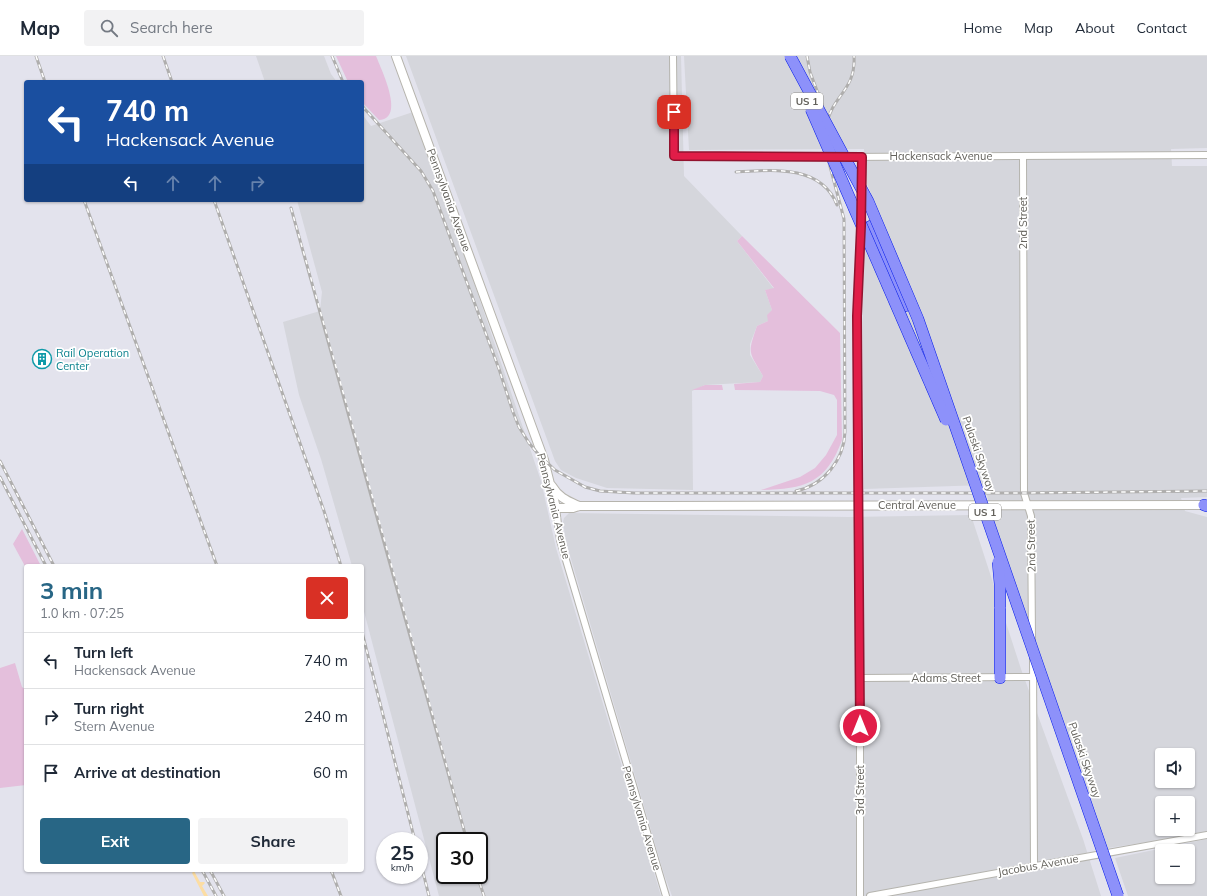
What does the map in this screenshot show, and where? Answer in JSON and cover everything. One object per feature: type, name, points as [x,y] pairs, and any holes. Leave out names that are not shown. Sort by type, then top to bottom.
[{"type":"highway","name":"Pulaski Skyway","points":[[783,56],[812,111],[829,148],[954,440],[1113,896]]},
{"type":"highway","name":"Pulaski Skyway","points":[[790,56],[873,213],[918,319],[1118,896]]},
{"type":"highway","points":[[833,135],[905,306],[938,390],[989,531],[998,564],[1000,607],[1000,678]]},
{"type":"highway","points":[[829,148],[846,175],[871,226]]},
{"type":"main road","name":"Pennsylvania Avenue","points":[[396,56],[544,460],[556,508]]},
{"type":"main road","name":"Central Avenue","points":[[550,482],[560,497],[579,506]]},
{"type":"main road","name":"Central Avenue","points":[[556,508],[573,508],[579,506],[1206,505]]},
{"type":"street","name":"Hackensack Avenue","points":[[673,56],[674,156],[862,157],[1207,155]]},
{"type":"street","name":"2nd Street","points":[[1023,156],[1024,493],[1031,516],[1034,866]]},
{"type":"street","name":"3rd Street","points":[[860,896],[857,316],[862,157]]},
{"type":"street","name":"Pennsylvania Avenue","points":[[556,508],[560,540],[666,896]]},
{"type":"street","name":"Adams Street","points":[[860,678],[1033,677]]},
{"type":"street","name":"Jacobus Avenue","points":[[870,896],[1207,835]]},
{"type":"shaded area","points":[[256,56],[324,56],[331,74],[336,80],[264,80]]},
{"type":"shaded area","points":[[336,56],[376,56],[390,92],[391,111],[387,117],[379,120],[364,104],[364,80],[347,80]]},
{"type":"shaded area","points":[[406,56],[681,56],[684,176],[742,236],[737,241],[774,289],[765,290],[772,310],[768,321],[757,326],[750,344],[750,355],[763,376],[760,382],[705,385],[692,391],[693,490],[607,488],[576,478],[561,470],[555,461]]},
{"type":"shaded area","points":[[684,56],[1207,56],[1207,148],[1171,149],[1172,166],[1207,166],[1207,497],[1181,498],[1185,511],[1207,517],[1207,833],[1195,835],[1195,796],[1155,796],[1155,836],[1187,836],[1108,848],[990,510],[985,485],[864,489],[862,263],[871,193],[867,184],[864,149],[689,150]]},
{"type":"shaded area","points":[[416,111],[541,481],[556,548],[661,896],[439,896],[428,854],[428,832],[422,832],[364,612],[364,564],[351,564],[321,459],[299,395],[283,322],[320,311],[322,292],[298,202],[364,202],[364,117],[371,126]]},
{"type":"shaded area","points":[[742,236],[840,333],[842,440],[836,455],[821,475],[812,481],[790,488],[761,490],[800,477],[815,468],[826,455],[837,435],[837,400],[834,395],[820,391],[735,390],[734,384],[760,382],[763,376],[752,357],[751,348],[757,326],[768,321],[767,315],[772,310],[765,290],[774,288],[737,241]]},
{"type":"shaded area","points":[[705,385],[722,385],[723,390],[692,390]]},
{"type":"shaded area","points":[[569,513],[849,517],[971,515],[1021,669],[1083,839],[1101,896],[672,896],[664,874],[566,542],[563,522],[564,518]]},
{"type":"shaded area","points":[[22,529],[40,564],[24,564],[13,544]]},
{"type":"shaded area","points":[[15,663],[22,687],[24,688],[24,785],[0,788],[0,668]]},
{"type":"shaded area","points":[[1207,839],[1207,896],[1128,896],[1115,858],[1155,850],[1155,884],[1195,884],[1195,844],[1183,844]]},
{"type":"shaded area","points":[[195,872],[200,882],[205,883],[202,886],[208,896],[204,896],[192,873]]},
{"type":"railway","points":[[36,56],[44,80]]},
{"type":"railway","points":[[163,56],[171,80]]},
{"type":"railway","points":[[332,56],[342,80]]},
{"type":"railway","points":[[796,491],[815,483],[831,470],[841,452],[845,432],[844,219],[827,155],[822,104],[810,72],[807,56]]},
{"type":"railway","points":[[827,123],[830,113],[848,85],[854,67],[854,56]]},
{"type":"railway","points":[[364,108],[421,171],[433,191],[519,427],[539,455],[555,470],[585,487],[600,491],[634,493],[1024,493],[1207,491]]},
{"type":"railway","points":[[736,172],[779,171],[794,172],[807,176],[819,182],[830,192],[837,205]]},
{"type":"railway","points":[[85,202],[216,564]]},
{"type":"railway","points":[[215,202],[324,511],[340,564]]},
{"type":"railway","points":[[291,208],[465,832]]},
{"type":"railway","points":[[0,461],[53,564]]},
{"type":"railway","points":[[0,477],[45,564]]},
{"type":"railway","points":[[364,640],[413,832]]},
{"type":"railway","points":[[203,872],[216,896]]},
{"type":"railway","points":[[211,872],[224,896]]},
{"type":"railway","points":[[332,872],[341,896]]},
{"type":"railway","points":[[426,884],[429,896]]},
{"type":"railway","points":[[480,884],[484,896]]},
{"type":"place","name":"Rail Operation Center","points":[[42,359]]},
{"type":"route","points":[[674,112],[674,156],[862,157],[857,316],[860,726]]}]
